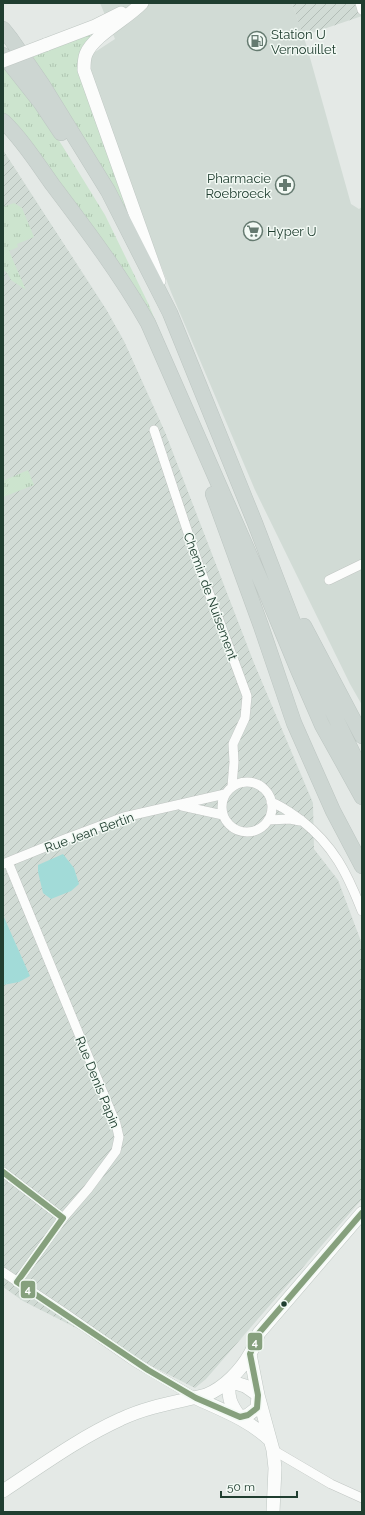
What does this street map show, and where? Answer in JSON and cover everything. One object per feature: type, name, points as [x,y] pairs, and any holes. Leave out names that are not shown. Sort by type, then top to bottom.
[{"type":"main road","points":[[3,29],[42,84],[108,192],[170,313],[255,522],[298,635],[323,692],[362,772]]},
{"type":"main road","points":[[3,54],[40,103],[100,196],[153,298],[307,676],[326,720],[362,786]]},
{"type":"main road","points":[[3,121],[25,147],[122,281],[158,343],[177,392],[265,590],[322,725],[362,797]]},
{"type":"main road","points":[[122,281],[155,350],[201,462],[261,626],[294,723],[333,811],[362,866]]},
{"type":"main road","points":[[255,522],[307,633],[362,736]]},
{"type":"street","points":[[3,61],[124,3]]},
{"type":"street","points":[[3,54],[95,26],[141,3]]},
{"type":"street","points":[[141,3],[134,11],[94,42],[86,55],[84,70],[170,313]]},
{"type":"street","points":[[360,3],[362,10]]},
{"type":"street","name":"Chemin de Nuisement","points":[[154,430],[198,563],[247,696],[245,718],[233,744],[234,762],[232,786]]},
{"type":"street","points":[[329,580],[362,564]]},
{"type":"street","points":[[234,762],[246,781]]},
{"type":"street","points":[[246,781],[253,782],[265,790],[271,802],[272,808],[268,820],[257,830],[244,832],[231,826],[223,815],[221,808],[224,794],[232,786],[246,781]]},
{"type":"street","name":"Rue Jean Bertin","points":[[5,863],[65,838],[124,817],[224,794]]},
{"type":"street","points":[[271,802],[290,812],[319,834],[336,856],[362,911]]},
{"type":"street","name":"Rue Jean Bertin","points":[[177,805],[223,815]]},
{"type":"street","points":[[268,820],[290,819],[303,822]]},
{"type":"street","name":"Rue Denis Papin","points":[[5,863],[116,1124],[119,1137],[116,1151],[88,1189],[63,1218],[16,1282]]},
{"type":"street","points":[[3,1172],[63,1218]]},
{"type":"street","points":[[3,1491],[87,1436],[122,1418],[214,1392],[229,1381],[250,1354],[258,1333],[362,1213]]},
{"type":"street","points":[[3,1272],[134,1362],[196,1398],[240,1417],[259,1430],[272,1445],[331,1484],[362,1498]]},
{"type":"street","points":[[250,1354],[258,1394],[272,1445],[275,1468],[273,1512]]},
{"type":"street","points":[[229,1381],[245,1386],[258,1394]]},
{"type":"street","points":[[229,1381],[228,1395],[231,1405],[240,1417]]},
{"type":"street","points":[[240,1417],[248,1415],[257,1408],[258,1394]]},
{"type":"shaded area","points":[[100,3],[292,3],[307,47],[351,204],[359,209],[362,207],[362,705],[350,684],[255,490],[171,292],[100,105],[89,70],[92,54],[115,39]]},
{"type":"shaded area","points":[[292,3],[362,3],[362,16],[303,36]]},
{"type":"shaded area","points":[[3,150],[106,309],[124,341],[165,432],[254,663],[313,803],[314,849],[338,880],[362,944],[362,1199],[206,1379],[195,1388],[23,1301],[3,1287]]},
{"type":"green space","points":[[102,26],[83,52],[136,234],[87,143],[32,56]]},
{"type":"green space","points":[[4,66],[55,134],[105,215],[148,303],[195,415],[159,340],[3,116]]},
{"type":"green space","points":[[14,203],[22,208],[34,237],[17,244],[18,247],[9,251],[26,290],[11,280],[3,269],[3,207]]},
{"type":"green space","points":[[28,470],[34,485],[3,497],[3,481]]},
{"type":"water","points":[[63,854],[74,868],[79,884],[71,891],[51,899],[43,893],[38,872],[38,865]]},
{"type":"water","points":[[3,915],[30,976],[19,982],[3,985]]},
{"type":"transit line","name":"4","points":[[3,1172],[63,1218],[17,1282],[148,1370],[196,1398],[240,1417],[248,1415],[257,1408],[258,1395],[250,1354],[259,1333],[362,1213]]},
{"type":"place","name":"Station U Vernouillet","points":[[257,41]]},
{"type":"place","name":"Pharmacie Roebroeck","points":[[285,185]]},
{"type":"place","name":"Hyper U","points":[[253,231]]}]
